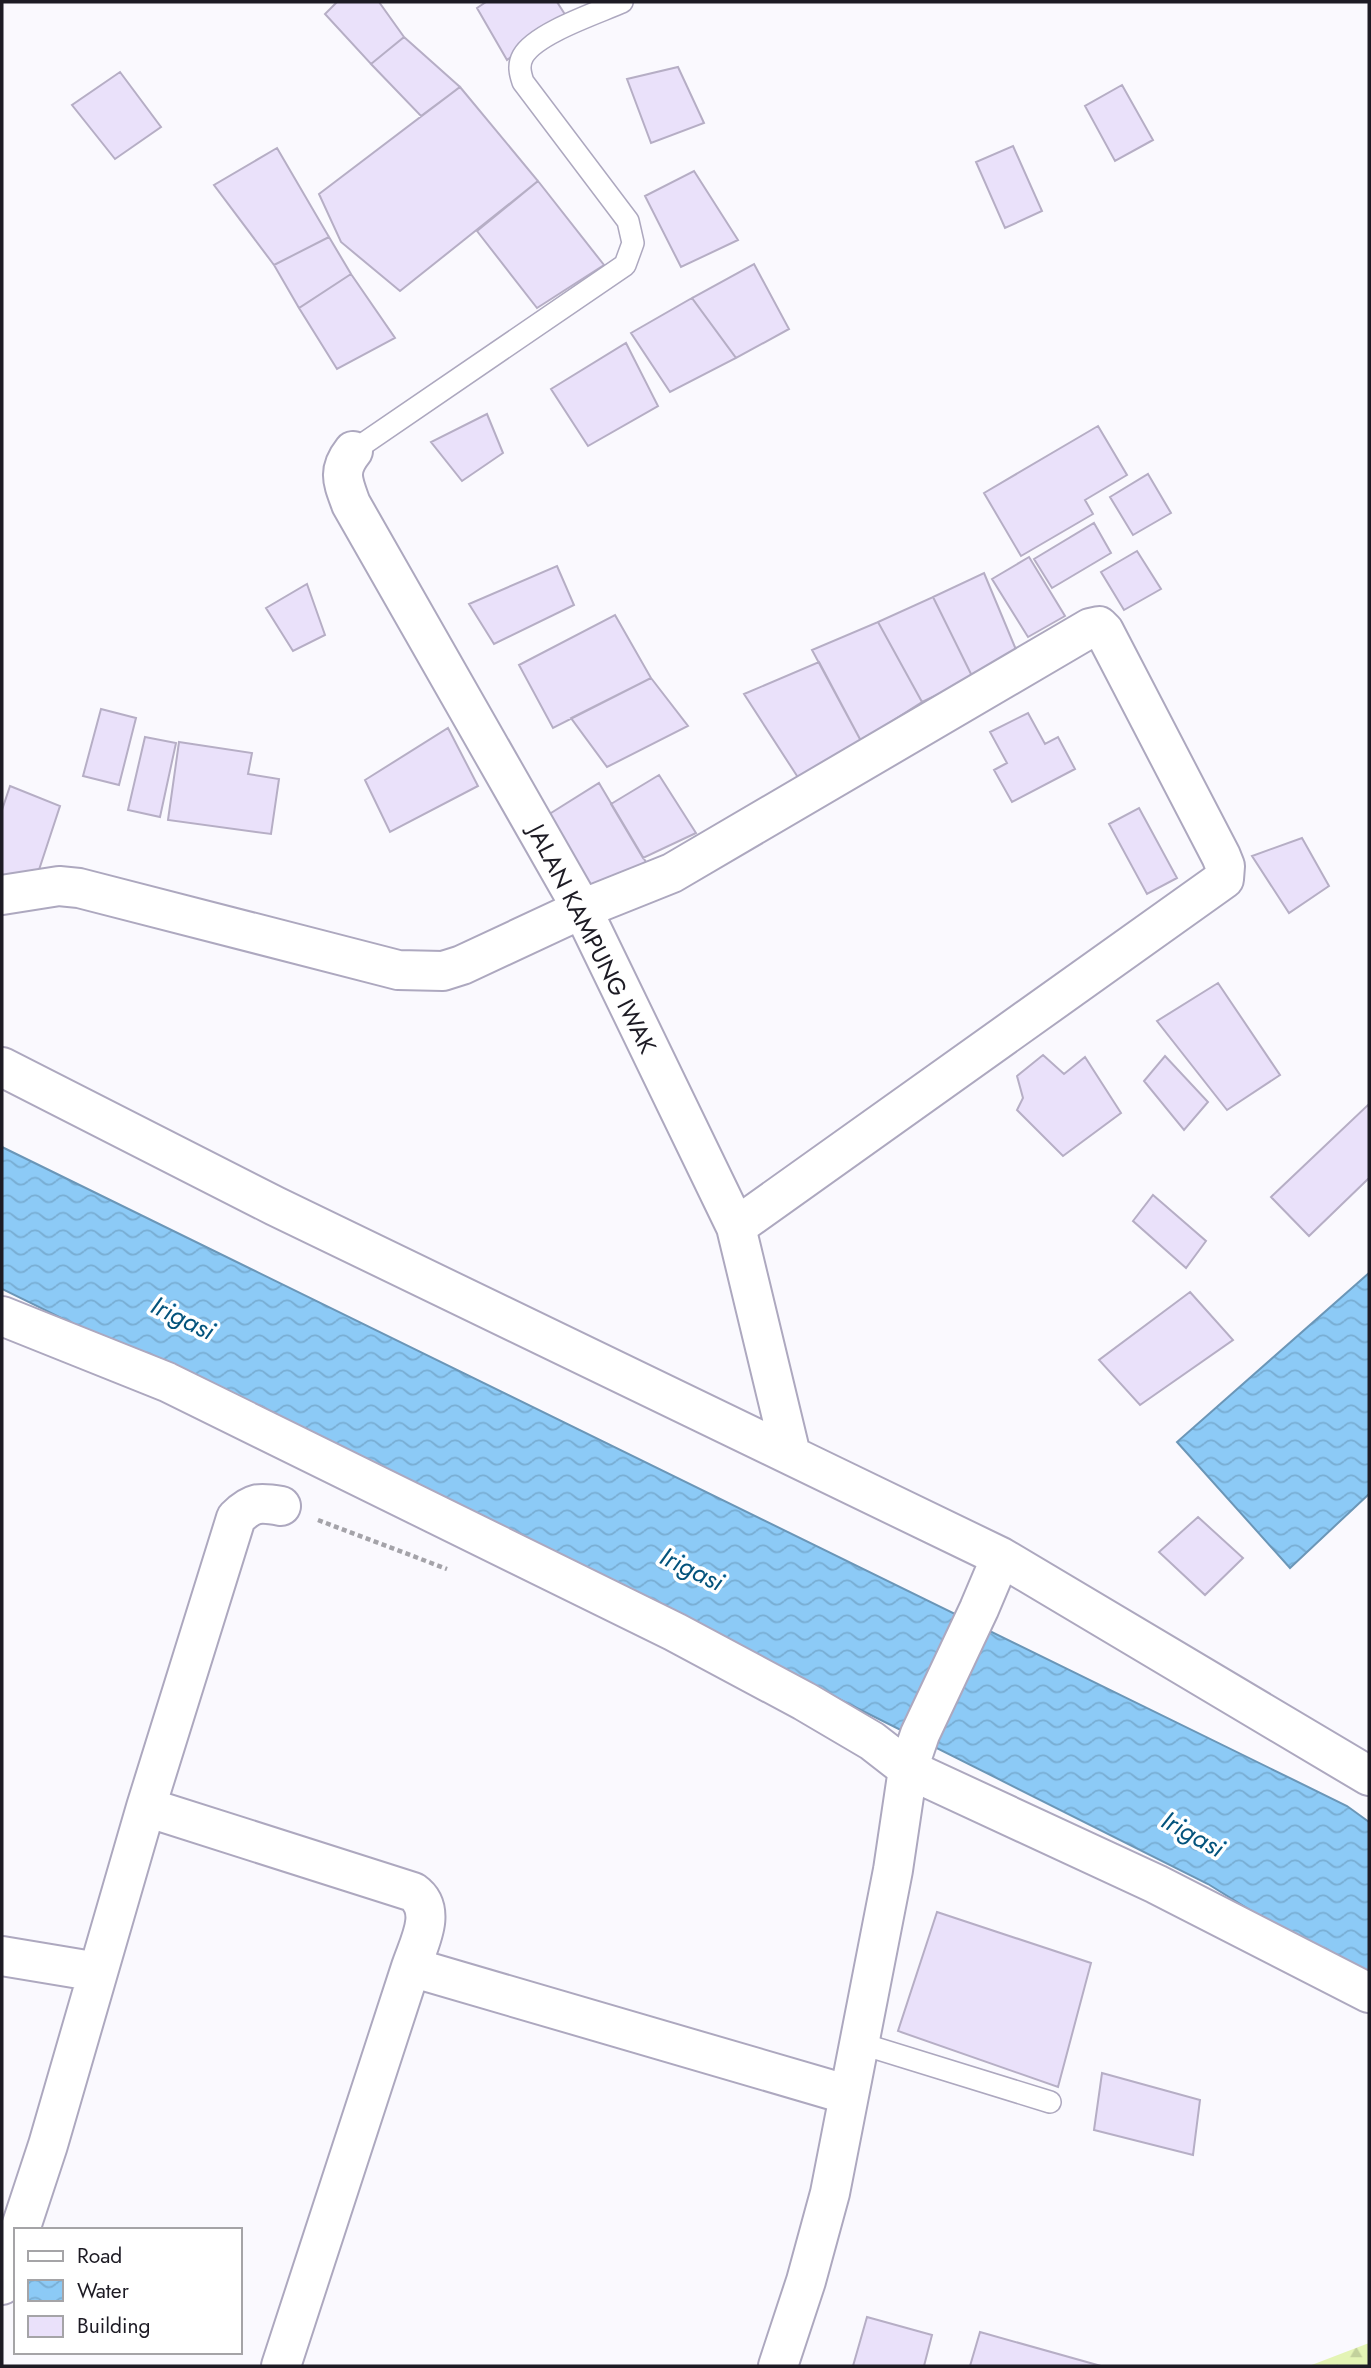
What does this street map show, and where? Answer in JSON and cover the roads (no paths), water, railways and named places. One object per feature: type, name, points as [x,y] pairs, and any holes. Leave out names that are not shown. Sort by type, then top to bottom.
[{"type":"street","name":"JALAN KAMPUNG IWAK","points":[[354,451],[343,463],[343,482],[351,504],[582,909],[736,1227],[791,1455]]},
{"type":"street","points":[[2,895],[59,886],[79,888],[398,970],[443,971],[462,965],[582,909],[672,873],[1096,626],[1104,631],[1221,856],[1225,866],[1224,880],[736,1227]]},
{"type":"street","points":[[2,1066],[275,1206],[1001,1557],[1369,1776]]},
{"type":"street","points":[[2,1316],[167,1382],[675,1632],[804,1701],[872,1741],[908,1769],[1156,1884],[1369,1993]]},
{"type":"street","points":[[21,2228],[48,2145],[146,1807],[236,1518],[248,1507],[262,1502],[281,1506]]},
{"type":"street","points":[[778,2366],[806,2281],[830,2193],[893,1870],[908,1769],[920,1734],[1001,1557]]},
{"type":"street","points":[[146,1807],[413,1892],[425,1905],[426,1918],[411,1967],[281,2366]]},
{"type":"street","points":[[2,1956],[99,1972]]},
{"type":"street","points":[[411,1967],[849,2095]]},
{"type":"street","points":[[2,2285],[14,2249]]},
{"type":"lane","points":[[354,451],[625,265],[633,243],[628,221],[523,82],[519,70],[522,57],[536,40],[622,2]]},
{"type":"lane","points":[[859,2043],[1049,2102]]},
{"type":"water","name":"Irigasi","points":[[2,1147],[1347,1806],[1369,1822],[1369,1984],[1208,1884],[795,1677],[2,1289]]},
{"type":"water","points":[[1369,1273],[1369,1494],[1290,1568],[1177,1442]]}]
